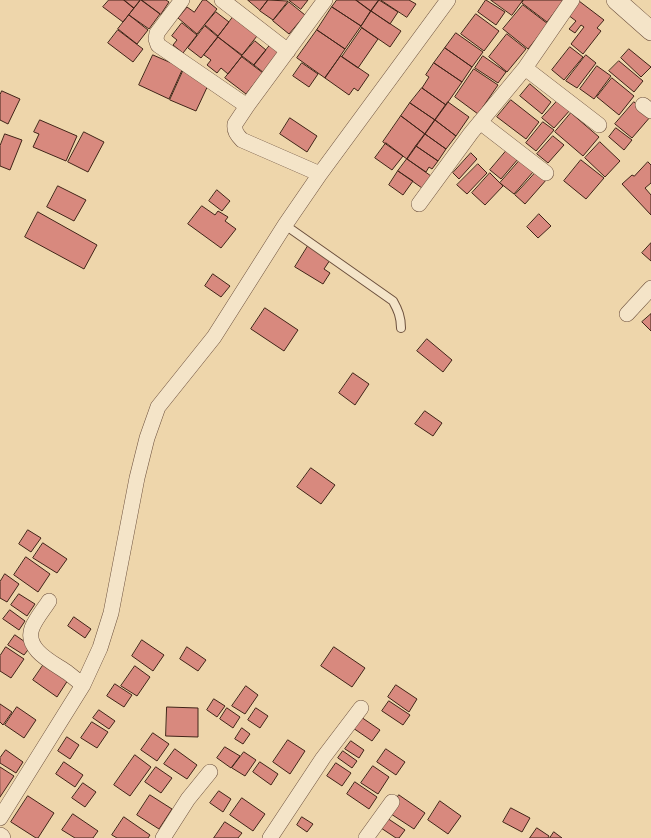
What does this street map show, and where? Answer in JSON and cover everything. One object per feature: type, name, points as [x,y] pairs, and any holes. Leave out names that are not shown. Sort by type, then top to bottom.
[{"type":"street","points":[[182,0],[157,33],[156,39],[158,45],[247,106]]},
{"type":"street","points":[[222,0],[288,51]]},
{"type":"street","points":[[320,174],[242,140],[237,135],[235,124],[326,0]]},
{"type":"street","points":[[0,818],[83,685],[100,648],[111,613],[137,478],[147,438],[158,407],[222,326],[285,225],[320,174],[448,0]]},
{"type":"street","points":[[419,204],[480,122],[525,68],[572,0]]},
{"type":"street","points":[[616,0],[651,31]]},
{"type":"street","points":[[525,68],[599,124]]},
{"type":"street","points":[[480,122],[546,173]]},
{"type":"street","points":[[627,314],[651,288]]},
{"type":"street","points":[[49,601],[32,627],[32,642],[36,649],[48,660],[83,685]]},
{"type":"street","points":[[270,838],[323,758],[361,708]]},
{"type":"street","points":[[163,838],[188,799],[210,772]]},
{"type":"street","points":[[366,838],[392,802]]},
{"type":"lane","points":[[285,225],[393,301],[398,308],[401,318],[401,328]]},
{"type":"building","points":[[109,0],[124,0],[134,8],[123,22],[103,7]]},
{"type":"building","points":[[124,0],[140,0],[134,8]]},
{"type":"building","points":[[141,0],[160,14],[149,29],[129,15]]},
{"type":"building","points":[[142,0],[166,0],[169,2],[161,14]]},
{"type":"building","points":[[203,0],[206,0],[217,9],[197,34],[178,18],[187,7],[194,12]]},
{"type":"building","points":[[248,0],[268,0],[260,10]]},
{"type":"building","points":[[268,0],[288,1],[273,20],[260,11]]},
{"type":"building","points":[[289,0],[308,0],[301,9]]},
{"type":"building","points":[[337,0],[356,0],[371,11],[361,26],[332,7]]},
{"type":"building","points":[[356,0],[379,0],[371,11]]},
{"type":"building","points":[[379,0],[398,12],[390,24],[371,11]]},
{"type":"building","points":[[381,0],[409,0],[416,4],[407,17]]},
{"type":"building","points":[[486,0],[505,12],[496,25],[478,12]]},
{"type":"building","points":[[491,0],[523,0],[512,15]]},
{"type":"building","points":[[524,0],[564,0],[547,22],[522,3]]},
{"type":"building","points":[[579,1],[604,20],[597,28],[601,31],[583,54],[571,44],[584,27],[581,25],[575,33],[569,29],[576,21],[568,15]]},
{"type":"building","points":[[289,2],[305,15],[289,34],[273,21]]},
{"type":"building","points":[[523,5],[548,24],[528,49],[503,29]]},
{"type":"building","points":[[332,7],[361,26],[345,49],[317,30]]},
{"type":"building","points":[[371,11],[401,31],[390,47],[361,27]]},
{"type":"building","points":[[216,12],[229,22],[218,36],[205,25]]},
{"type":"building","points":[[476,14],[499,31],[484,51],[461,34]]},
{"type":"building","points":[[129,15],[148,30],[137,44],[118,29]]},
{"type":"building","points":[[233,17],[257,36],[242,55],[218,37]]},
{"type":"building","points":[[182,23],[197,35],[183,53],[173,45],[177,40],[172,36]]},
{"type":"building","points":[[205,26],[218,37],[201,58],[188,48]]},
{"type":"building","points":[[362,28],[378,39],[358,68],[342,57]]},
{"type":"building","points":[[118,30],[143,49],[133,62],[108,43]]},
{"type":"building","points":[[317,30],[345,49],[325,78],[297,58]]},
{"type":"building","points":[[456,33],[483,52],[472,67],[445,48]]},
{"type":"building","points":[[507,34],[526,49],[507,72],[489,57]]},
{"type":"building","points":[[218,37],[242,56],[228,74],[221,68],[217,73],[207,65],[211,60],[204,55]]},
{"type":"building","points":[[255,41],[266,50],[254,65],[242,56]]},
{"type":"building","points":[[271,44],[281,51],[264,73],[254,65]]},
{"type":"building","points":[[570,47],[583,57],[564,80],[552,70]]},
{"type":"building","points":[[445,48],[472,67],[462,82],[434,63]]},
{"type":"building","points":[[629,49],[651,67],[641,77],[621,58]]},
{"type":"building","points":[[153,55],[183,68],[169,99],[139,85]]},
{"type":"building","points":[[586,55],[596,63],[577,88],[566,81]]},
{"type":"building","points":[[341,56],[369,75],[358,91],[354,88],[349,95],[325,78]]},
{"type":"building","points":[[483,56],[506,72],[498,83],[475,68]]},
{"type":"building","points":[[242,57],[263,73],[246,94],[225,78]]},
{"type":"building","points":[[619,61],[643,81],[634,92],[609,71]]},
{"type":"building","points":[[302,63],[318,74],[309,87],[293,76]]},
{"type":"building","points":[[434,63],[462,82],[446,105],[422,88],[429,77],[426,75]]},
{"type":"building","points":[[597,66],[611,76],[594,99],[580,89]]},
{"type":"building","points":[[184,69],[210,81],[196,111],[170,100]]},
{"type":"building","points":[[474,69],[498,85],[478,114],[455,97]]},
{"type":"building","points":[[612,78],[634,96],[619,115],[597,97]]},
{"type":"building","points":[[530,84],[551,102],[542,114],[520,96]]},
{"type":"building","points":[[422,88],[446,105],[435,120],[410,103]]},
{"type":"building","points":[[2,91],[20,99],[8,124],[0,120],[0,95]]},
{"type":"building","points":[[559,99],[571,109],[554,128],[542,118]]},
{"type":"building","points":[[511,100],[539,122],[526,139],[497,117]]},
{"type":"building","points":[[448,102],[469,117],[456,136],[435,120]]},
{"type":"building","points":[[634,102],[651,116],[632,138],[615,124]]},
{"type":"building","points":[[410,103],[435,120],[425,134],[401,116]]},
{"type":"building","points":[[571,113],[599,137],[583,156],[555,132]]},
{"type":"building","points":[[401,116],[425,134],[407,159],[383,142]]},
{"type":"building","points":[[290,118],[317,136],[307,152],[280,134]]},
{"type":"building","points":[[40,120],[77,136],[66,161],[33,147],[39,134],[34,132]]},
{"type":"building","points":[[435,120],[456,136],[446,149],[425,134]]},
{"type":"building","points":[[543,122],[554,130],[536,151],[526,143]]},
{"type":"building","points":[[616,128],[632,140],[624,150],[609,137]]},
{"type":"building","points":[[84,132],[104,142],[88,172],[68,162]]},
{"type":"building","points":[[5,134],[22,140],[10,170],[0,166],[0,146]]},
{"type":"building","points":[[425,134],[446,149],[438,161],[416,146]]},
{"type":"building","points":[[553,136],[564,145],[548,163],[537,154]]},
{"type":"building","points":[[600,142],[620,161],[605,177],[585,158]]},
{"type":"building","points":[[386,143],[403,156],[392,170],[375,158]]},
{"type":"building","points":[[416,146],[438,161],[432,169],[429,167],[426,172],[407,159]]},
{"type":"building","points":[[507,150],[518,159],[501,179],[490,170]]},
{"type":"building","points":[[471,153],[477,159],[459,179],[453,173]]},
{"type":"building","points":[[407,159],[431,176],[422,188],[398,171]]},
{"type":"building","points":[[520,160],[533,172],[514,194],[500,183]]},
{"type":"building","points":[[581,160],[604,178],[586,199],[564,181]]},
{"type":"building","points":[[648,162],[651,165],[651,183],[645,188],[651,195],[651,215],[622,184],[632,175],[634,176]]},
{"type":"building","points":[[478,164],[487,173],[467,194],[457,185]]},
{"type":"building","points":[[398,171],[413,181],[403,195],[389,185]]},
{"type":"building","points":[[537,171],[547,179],[525,204],[515,195]]},
{"type":"building","points":[[490,173],[503,186],[485,205],[472,193]]},
{"type":"building","points":[[58,186],[86,200],[74,221],[47,207]]},
{"type":"building","points":[[217,190],[230,201],[222,211],[209,201]]},
{"type":"building","points":[[202,206],[215,215],[218,211],[228,217],[225,221],[236,229],[221,248],[188,224]]},
{"type":"building","points":[[38,212],[97,245],[84,269],[25,237]]},
{"type":"building","points":[[539,214],[551,226],[538,238],[527,227]]},
{"type":"building","points":[[651,243],[651,261],[642,253]]},
{"type":"building","points":[[308,246],[330,260],[324,269],[330,273],[323,284],[295,267]]},
{"type":"building","points":[[213,274],[230,286],[221,297],[205,286]]},
{"type":"building","points":[[265,308],[298,330],[284,351],[251,329]]},
{"type":"building","points":[[651,314],[651,331],[642,322]]},
{"type":"building","points":[[427,339],[452,360],[443,372],[417,351]]},
{"type":"building","points":[[353,373],[369,384],[355,405],[339,393]]},
{"type":"building","points":[[425,411],[442,423],[433,436],[415,424]]},
{"type":"building","points":[[311,468],[335,485],[321,504],[297,487]]},
{"type":"building","points":[[28,530],[41,538],[31,552],[19,544]]},
{"type":"building","points":[[43,543],[67,559],[57,573],[33,558]]},
{"type":"building","points":[[26,557],[50,574],[38,592],[14,575]]},
{"type":"building","points":[[5,574],[19,584],[7,602],[0,598],[0,582]]},
{"type":"building","points":[[19,594],[35,604],[27,616],[11,605]]},
{"type":"building","points":[[10,610],[25,621],[19,630],[3,619]]},
{"type":"building","points":[[74,617],[91,629],[85,638],[68,626]]},
{"type":"building","points":[[15,635],[31,646],[24,655],[8,645]]},
{"type":"building","points":[[142,640],[164,655],[153,671],[132,656]]},
{"type":"building","points":[[6,647],[24,659],[11,678],[0,671],[0,656]]},
{"type":"building","points":[[187,647],[206,660],[198,671],[180,659]]},
{"type":"building","points":[[334,647],[365,668],[352,687],[321,666]]},
{"type":"building","points":[[44,664],[68,680],[57,697],[33,680]]},
{"type":"building","points":[[135,666],[150,677],[137,696],[121,686]]},
{"type":"building","points":[[115,684],[132,695],[124,707],[107,696]]},
{"type":"building","points":[[396,685],[417,699],[409,712],[388,697]]},
{"type":"building","points":[[246,686],[258,695],[245,714],[232,706]]},
{"type":"building","points":[[214,699],[225,706],[217,717],[207,710]]},
{"type":"building","points":[[389,701],[410,715],[403,725],[382,711]]},
{"type":"building","points":[[0,704],[12,712],[3,725],[0,722]]},
{"type":"building","points":[[17,707],[36,720],[24,738],[5,725]]},
{"type":"building","points":[[167,707],[198,708],[198,737],[166,736]]},
{"type":"building","points":[[227,708],[240,717],[233,728],[220,719]]},
{"type":"building","points":[[256,708],[268,716],[260,728],[248,720]]},
{"type":"building","points":[[99,710],[115,721],[109,729],[93,718]]},
{"type":"building","points":[[361,717],[380,730],[372,741],[353,728]]},
{"type":"building","points":[[92,722],[108,732],[97,748],[81,738]]},
{"type":"building","points":[[242,728],[250,734],[243,744],[235,739]]},
{"type":"building","points":[[153,733],[169,744],[157,761],[141,750]]},
{"type":"building","points":[[67,737],[79,745],[70,759],[58,751]]},
{"type":"building","points":[[288,740],[305,751],[290,774],[273,762]]},
{"type":"building","points":[[351,741],[364,750],[359,758],[345,749]]},
{"type":"building","points":[[225,747],[240,756],[231,768],[217,758]]},
{"type":"building","points":[[175,749],[197,765],[187,779],[164,764]]},
{"type":"building","points":[[386,749],[405,762],[396,775],[377,762]]},
{"type":"building","points":[[6,750],[23,762],[16,773],[0,763],[0,758]]},
{"type":"building","points":[[343,751],[357,761],[352,768],[338,758]]},
{"type":"building","points":[[244,752],[256,760],[245,776],[232,768]]},
{"type":"building","points":[[135,755],[151,767],[130,796],[114,785]]},
{"type":"building","points":[[64,762],[83,775],[75,787],[56,774]]},
{"type":"building","points":[[260,762],[278,774],[271,785],[253,772]]},
{"type":"building","points":[[336,763],[351,773],[342,786],[327,776]]},
{"type":"building","points":[[373,766],[389,777],[378,794],[361,783]]},
{"type":"building","points":[[0,767],[14,776],[0,797]]},
{"type":"building","points":[[156,767],[172,778],[161,793],[145,782]]},
{"type":"building","points":[[355,782],[377,797],[369,809],[347,794]]},
{"type":"building","points":[[83,783],[96,792],[85,807],[72,798]]},
{"type":"building","points":[[219,791],[231,799],[223,812],[210,803]]},
{"type":"building","points":[[150,795],[172,809],[159,829],[137,815]]},
{"type":"building","points":[[399,795],[425,813],[414,829],[388,812]]},
{"type":"building","points":[[28,796],[54,813],[38,838],[11,822]]},
{"type":"building","points":[[242,798],[265,814],[253,831],[230,815]]},
{"type":"building","points":[[440,801],[461,816],[448,834],[428,820]]},
{"type":"building","points":[[511,808],[530,818],[522,832],[503,822]]},
{"type":"building","points":[[73,814],[98,831],[93,838],[75,838],[62,830]]},
{"type":"building","points":[[124,817],[150,835],[148,838],[117,838],[112,835]]},
{"type":"building","points":[[302,817],[313,824],[307,832],[297,825]]},
{"type":"building","points":[[387,818],[405,830],[399,838],[396,838],[381,828]]},
{"type":"building","points":[[225,822],[242,833],[238,838],[214,838]]},
{"type":"building","points":[[537,828],[549,836],[548,838],[530,838]]},
{"type":"building","points":[[554,832],[562,838],[550,838]]}]
